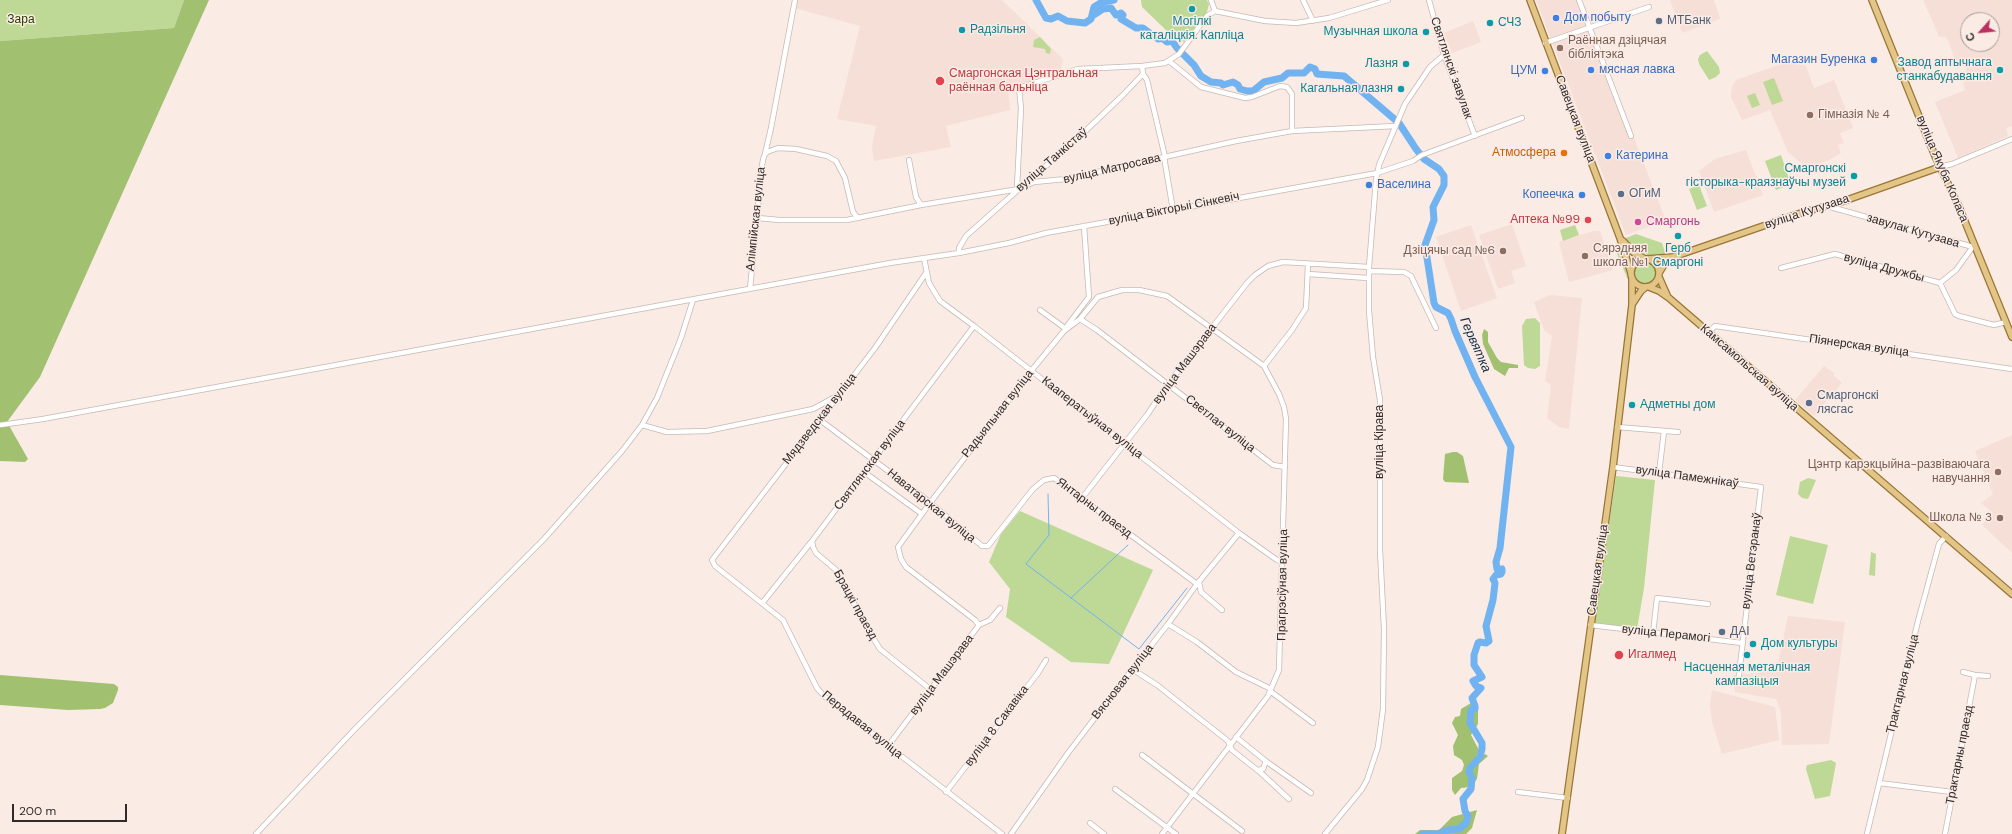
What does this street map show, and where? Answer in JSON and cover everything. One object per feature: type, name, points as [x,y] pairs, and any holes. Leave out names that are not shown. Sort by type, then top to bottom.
[{"type":"main road","name":"Савецкая вуліца","points":[[1530,0],[1620,238],[1631,276],[1632,305],[1613,467],[1562,834]]},
{"type":"main road","name":"вуліца Якуба Коласа","points":[[1872,0],[1973,247],[2012,337]]},
{"type":"main road","name":"вуліца Кутузава","points":[[1646,259],[1673,257],[1940,167]]},
{"type":"main road","name":"Савецкая вуліца","points":[[1620,238],[1634,253],[1646,259]]},
{"type":"main road","points":[[1659,275],[1655,263],[1646,259],[1637,262],[1631,276],[1638,286],[1648,287],[1655,283],[1659,275],[1665,263],[1673,257]]},
{"type":"main road","name":"Камсамольская вуліца","points":[[1659,275],[1669,298]]},
{"type":"main road","name":"Савецкая вуліца","points":[[1632,305],[1636,296],[1648,287]]},
{"type":"main road","name":"Камсамольская вуліца","points":[[1648,287],[1659,291],[1669,298],[2012,594]]},
{"type":"street","name":"Алімпійская вуліца","points":[[750,289],[749,283],[758,218],[762,165],[767,152],[772,128],[795,0]]},
{"type":"street","points":[[1211,0],[1216,11]]},
{"type":"street","points":[[1303,0],[1313,21]]},
{"type":"street","points":[[1019,189],[1017,187],[1021,108],[1019,88],[1078,69],[1142,66],[1169,61],[1179,54],[1187,45],[1207,16],[1216,11],[1283,23],[1313,21],[1388,0]]},
{"type":"street","name":"Святлянскі завулак","points":[[1429,0],[1444,55],[1475,136]]},
{"type":"street","points":[[1579,0],[1631,136]]},
{"type":"street","points":[[1545,43],[1649,6]]},
{"type":"street","name":"вуліца Кірава","points":[[1325,834],[1362,789],[1378,747],[1383,709],[1384,636],[1380,550],[1380,400],[1370,325],[1368,278],[1377,173],[1405,104],[1430,67],[1444,55]]},
{"type":"street","points":[[1169,61],[1201,87],[1245,98],[1252,97],[1280,86],[1287,87],[1292,94],[1292,131]]},
{"type":"street","points":[[1142,66],[1143,74],[1147,80],[1164,157],[1172,210]]},
{"type":"street","name":"вуліца Танкістаў","points":[[959,253],[962,242],[966,236],[1078,138],[1143,74]]},
{"type":"street","points":[[1475,136],[1522,118]]},
{"type":"street","name":"вуліца Матросава","points":[[758,218],[803,221],[858,218],[920,205],[1019,189],[1034,182],[1066,179],[1292,131],[1396,126]]},
{"type":"street","name":"вуліца Вікторыі Сінкевіч","points":[[0,425],[50,418],[750,289],[959,253],[1009,243],[1046,233],[1247,195],[1377,173],[1413,161],[1422,155],[1475,136]]},
{"type":"street","points":[[1940,167],[1952,164],[2012,139]]},
{"type":"street","points":[[767,152],[778,148],[796,149],[827,156],[836,161],[845,178],[853,212],[858,218]]},
{"type":"street","points":[[909,160],[916,197],[920,205]]},
{"type":"street","name":"завулак Кутузава","points":[[1827,206],[1973,247]]},
{"type":"street","points":[[1040,310],[1065,329],[1088,297],[1084,226]]},
{"type":"street","name":"вуліца Дружбы","points":[[1782,268],[1835,254],[1940,283],[1956,270],[1973,247]]},
{"type":"street","name":"Кааператыўная вуліца","points":[[924,258],[926,273],[936,298],[1239,533],[1276,560],[1283,562]]},
{"type":"street","name":"вуліца Машэрава","points":[[1082,498],[1125,444],[1168,384],[1247,283],[1264,269],[1273,264],[1283,262],[1308,264],[1314,262],[1404,272],[1411,276],[1436,328]]},
{"type":"street","points":[[1264,366],[1302,316],[1307,304],[1308,264]]},
{"type":"street","name":"Мядзведская вуліца","points":[[712,562],[713,557],[875,348],[926,273]]},
{"type":"street","points":[[1308,274],[1368,278]]},
{"type":"street","points":[[1940,283],[1955,314],[1994,325],[2006,322]]},
{"type":"street","points":[[1088,297],[1122,290],[1161,294],[1172,299],[1212,328]]},
{"type":"street","name":"Радыяльная вуліца","points":[[979,625],[975,620],[906,567],[898,550],[899,545],[1031,371],[1065,329],[1080,318],[1102,294]]},
{"type":"street","points":[[256,834],[354,730],[544,539],[622,451],[642,425],[658,398],[693,300]]},
{"type":"street","points":[[1080,309],[1080,318]]},
{"type":"street","name":"Светлая вуліца","points":[[1080,318],[1274,465],[1285,467]]},
{"type":"street","name":"Святлянская вуліца","points":[[763,602],[803,553],[974,326]]},
{"type":"street","name":"Піянерская вуліца","points":[[1708,333],[1715,326],[2012,368]]},
{"type":"street","name":"Прагрэсіўная вуліца","points":[[1162,834],[1271,690],[1279,670],[1281,660],[1286,419],[1284,407],[1280,394],[1264,366],[1212,328]]},
{"type":"street","points":[[642,425],[667,432],[706,431],[813,409],[838,396]]},
{"type":"street","name":"Наватарская вуліца","points":[[820,420],[930,503],[975,542],[985,547]]},
{"type":"street","points":[[1617,427],[1678,432]]},
{"type":"street","points":[[1659,473],[1664,431]]},
{"type":"street","name":"вуліца Памежнікаў","points":[[1613,467],[1761,487]]},
{"type":"street","points":[[864,472],[922,514]]},
{"type":"street","name":"Янтарны праезд","points":[[985,547],[1026,497],[1048,478],[1054,478],[1198,583]]},
{"type":"street","name":"вуліца Ветэранаў","points":[[1738,683],[1761,487]]},
{"type":"street","name":"Вясновая вуліца","points":[[1011,834],[1068,753],[1198,583],[1239,533]]},
{"type":"street","name":"Трактарная вуліца","points":[[1867,834],[1918,622],[1939,544],[1946,536]]},
{"type":"street","name":"Брацкі праезд","points":[[812,540],[813,547],[816,552],[836,570],[855,602],[866,628],[880,650],[930,689]]},
{"type":"street","points":[[803,553],[807,551],[816,552]]},
{"type":"street","name":"Перадавая вуліца","points":[[712,562],[763,602],[783,620],[821,693],[946,792],[1002,834]]},
{"type":"street","points":[[1198,583],[1202,592],[1222,610]]},
{"type":"street","points":[[1653,633],[1657,598],[1708,604]]},
{"type":"street","name":"вуліца Машэрава","points":[[888,746],[979,625],[990,620],[1000,608]]},
{"type":"street","points":[[1168,624],[1197,642],[1236,672],[1271,690],[1313,723]]},
{"type":"street","name":"вуліца Перамогі","points":[[1590,625],[1742,643]]},
{"type":"street","name":"вуліца 8 Сакавіка","points":[[946,792],[1038,673],[1046,660]]},
{"type":"street","points":[[1132,669],[1156,685],[1228,740],[1232,750],[1258,770],[1289,799]]},
{"type":"street","points":[[1963,672],[1988,676]]},
{"type":"street","name":"Трактарны праезд","points":[[1945,834],[1975,675]]},
{"type":"street","points":[[1236,737],[1266,761],[1311,793]]},
{"type":"street","points":[[1142,755],[1242,831]]},
{"type":"street","points":[[1258,770],[1263,769],[1266,761]]},
{"type":"street","points":[[1879,783],[1952,792]]},
{"type":"street","points":[[1115,788],[1176,834]]},
{"type":"street","points":[[1518,792],[1568,798]]},
{"type":"street","points":[[1090,823],[1104,834]]},
{"type":"shaded area","name":"Смаргонская Цэнтральная раённая бальніца","points":[[797,0],[1002,0],[1063,59],[1061,72],[1008,90],[1010,110],[946,126],[951,147],[874,161],[872,147],[876,126],[837,119],[860,26],[795,8]]},
{"type":"shaded area","points":[[1536,0],[1581,0],[1666,221],[1626,235]]},
{"type":"shaded area","points":[[1670,0],[1714,0],[1720,19],[1682,33]]},
{"type":"shaded area","points":[[1923,0],[2012,0],[2012,126],[2006,128],[2008,136],[1958,158],[1935,102],[1965,90],[1963,83],[1970,79],[1964,64],[1956,62],[1947,38],[1939,36]]},
{"type":"shaded area","points":[[1473,21],[1481,42],[1452,53],[1444,33]]},
{"type":"shaded area","name":"Гімназія № 4","points":[[1787,62],[1806,66],[1814,88],[1834,80],[1853,128],[1840,133],[1844,143],[1838,145],[1841,153],[1829,160],[1807,168],[1788,152],[1770,110],[1742,120],[1731,97],[1732,87],[1736,80]]},
{"type":"shaded area","points":[[1746,150],[1763,195],[1714,212],[1699,171],[1715,159]]},
{"type":"shaded area","name":"Дзіцячы сад №6","points":[[1512,224],[1526,266],[1511,271],[1515,283],[1498,289],[1479,235]]},
{"type":"shaded area","points":[[1471,225],[1497,298],[1461,311],[1436,237]]},
{"type":"shaded area","name":"Сярэдняя школа №1","points":[[1593,231],[1600,231],[1613,270],[1569,282],[1559,242]]},
{"type":"shaded area","points":[[1550,295],[1582,298],[1569,429],[1559,427],[1547,418],[1551,385],[1545,381],[1552,336],[1544,330],[1534,302]]},
{"type":"shaded area","points":[[1824,366],[1834,373],[1834,376],[1842,383],[1814,416],[1795,400]]},
{"type":"shaded area","points":[[2012,435],[2012,553],[1982,525],[1992,512],[1981,503],[1993,494],[1975,451]]},
{"type":"shaded area","points":[[1788,616],[1845,622],[1829,744],[1782,745],[1781,712],[1776,699],[1735,692],[1734,675],[1759,673],[1777,668]]},
{"type":"shaded area","points":[[1712,690],[1775,707],[1779,740],[1722,754],[1712,722],[1710,704]]},
{"type":"green space","name":"Зара","points":[[0,0],[184,0],[174,28],[0,41]]},
{"type":"green space","points":[[184,0],[209,0],[40,377],[7,422],[28,459],[25,462],[0,461],[0,41],[174,28]]},
{"type":"green space","points":[[1141,0],[1207,0],[1209,4],[1207,12],[1184,42],[1167,31],[1142,7]]},
{"type":"green space","points":[[1040,37],[1051,49],[1050,54],[1046,53],[1045,49],[1033,47],[1034,40]]},
{"type":"green space","points":[[1707,51],[1719,67],[1720,73],[1716,77],[1709,80],[1699,64],[1698,59],[1700,55]]},
{"type":"green space","points":[[1774,78],[1783,101],[1772,105],[1763,82]]},
{"type":"green space","points":[[1755,93],[1760,105],[1752,108],[1747,96]]},
{"type":"green space","points":[[1781,155],[1789,179],[1784,187],[1776,190],[1765,161]]},
{"type":"green space","points":[[1699,185],[1707,206],[1697,210],[1689,189]]},
{"type":"green space","points":[[1575,225],[1579,235],[1563,241],[1560,230]]},
{"type":"green space","points":[[1636,234],[1662,243],[1666,255],[1649,256],[1632,247],[1626,238]]},
{"type":"green space","points":[[1620,244],[1626,262],[1628,280],[1615,249]]},
{"type":"green space","points":[[1645,262],[1653,265],[1656,273],[1653,281],[1645,284],[1637,281],[1634,273],[1637,265]]},
{"type":"green space","points":[[1535,318],[1540,323],[1540,366],[1535,369],[1528,368],[1524,365],[1522,326],[1526,319]]},
{"type":"green space","points":[[1484,329],[1488,332],[1488,342],[1497,358],[1501,362],[1518,365],[1518,368],[1509,368],[1505,376],[1494,369],[1483,344],[1482,335]]},
{"type":"green space","points":[[1457,452],[1463,456],[1469,483],[1445,482],[1443,479],[1445,454]]},
{"type":"green space","points":[[1616,476],[1655,480],[1644,588],[1637,629],[1595,623]]},
{"type":"green space","points":[[1808,478],[1816,480],[1808,499],[1802,498],[1798,494],[1800,482]]},
{"type":"green space","points":[[1020,511],[1153,570],[1109,664],[1071,662],[1006,617],[1010,589],[989,562],[1001,534]]},
{"type":"green space","points":[[1790,536],[1828,545],[1813,604],[1776,595]]},
{"type":"green space","points":[[1871,552],[1876,554],[1875,576],[1869,575]]},
{"type":"green space","points":[[0,675],[114,684],[118,687],[118,690],[113,703],[100,709],[68,710],[0,705]]},
{"type":"green space","points":[[1471,703],[1477,706],[1478,710],[1478,724],[1471,735],[1479,750],[1476,757],[1478,758],[1485,754],[1488,756],[1479,764],[1477,779],[1471,787],[1461,788],[1455,795],[1452,790],[1452,778],[1462,771],[1464,765],[1462,760],[1454,755],[1453,746],[1458,735],[1452,723],[1455,717],[1460,716],[1461,709]]},
{"type":"green space","points":[[1831,760],[1836,763],[1830,796],[1815,799],[1806,769],[1807,765]]},
{"type":"green space","points":[[1477,810],[1472,828],[1466,834],[1415,834],[1420,830],[1439,830],[1452,817]]},
{"type":"waterway","points":[[1036,0],[1046,18],[1051,19],[1058,16],[1067,21],[1085,23],[1091,19],[1094,7],[1102,2],[1114,0]]},
{"type":"waterway","name":"Гервятка","points":[[1092,16],[1103,9],[1111,8],[1116,15],[1121,13],[1123,15],[1121,19],[1136,28],[1143,28],[1158,39],[1162,38],[1167,42],[1172,41],[1194,65],[1201,76],[1211,82],[1221,83],[1223,85],[1233,82],[1238,85],[1240,89],[1247,91],[1253,91],[1264,82],[1282,78],[1288,73],[1304,73],[1310,67],[1315,69],[1317,74],[1344,76],[1399,123],[1424,159],[1439,169],[1444,176],[1444,185],[1433,207],[1434,220],[1425,245],[1434,303],[1436,307],[1448,313],[1475,377],[1511,447],[1500,548],[1496,562],[1497,569],[1502,569],[1502,572],[1501,574],[1496,575],[1493,579],[1495,583],[1493,600],[1486,626],[1489,641],[1486,643],[1478,643],[1474,655],[1474,665],[1482,677],[1473,681],[1476,686],[1481,688],[1472,698],[1475,709],[1471,710],[1470,723],[1482,743],[1482,749],[1480,757],[1470,768],[1469,772],[1472,778],[1471,789],[1463,799],[1465,811],[1468,816],[1466,823],[1459,829],[1448,830],[1437,834]]},
{"type":"waterway","points":[[1048,494],[1049,535],[1026,564],[1139,649],[1187,588]]},
{"type":"waterway","points":[[1071,598],[1128,545]]},
{"type":"waterway","name":"Гервятка","points":[[1423,834],[1435,834]]},
{"type":"place","name":"Могілкі каталіцкія. Капліца","points":[[1192,9]]},
{"type":"place","name":"Дом побыту","points":[[1556,18]]},
{"type":"place","name":"МТБанк","points":[[1659,21]]},
{"type":"place","name":"СЧЗ","points":[[1490,23]]},
{"type":"place","name":"Радзільня","points":[[962,30]]},
{"type":"place","name":"Музычная школа","points":[[1426,32]]},
{"type":"place","name":"Раённая дзіцячая бібліятэка","points":[[1560,48]]},
{"type":"place","name":"Магазин Буренка","points":[[1874,60]]},
{"type":"place","name":"Лазня","points":[[1406,64]]},
{"type":"place","name":"мясная лавка","points":[[1591,70]]},
{"type":"place","name":"Завод аптычнага станкабудавання","points":[[2000,70]]},
{"type":"place","name":"ЦУМ","points":[[1545,71]]},
{"type":"place","name":"Смаргонская Цэнтральная раённая бальніца","points":[[940,81]]},
{"type":"place","name":"Кагальная лазня","points":[[1401,89]]},
{"type":"place","name":"Гімназія № 4","points":[[1810,115]]},
{"type":"place","name":"Атмосфера","points":[[1564,153]]},
{"type":"place","name":"Катерина","points":[[1608,156]]},
{"type":"place","name":"Смаргонскі гісторыка-краязнаўчы музей","points":[[1854,176]]},
{"type":"place","name":"Васелина","points":[[1369,185]]},
{"type":"place","name":"ОГиМ","points":[[1621,194]]},
{"type":"place","name":"Копеечка","points":[[1582,195]]},
{"type":"place","name":"Аптека №99","points":[[1588,220]]},
{"type":"place","name":"Смаргонь","points":[[1638,222]]},
{"type":"place","name":"Герб Смаргоні","points":[[1678,236]]},
{"type":"place","name":"Дзіцячы сад №6","points":[[1503,251]]},
{"type":"place","name":"Сярэдняя школа №1","points":[[1585,256]]},
{"type":"place","name":"Смаргонскі лясгас","points":[[1809,403]]},
{"type":"place","name":"Адметны дом","points":[[1632,405]]},
{"type":"place","name":"Цэнтр карэкцыйна-развіваючага навучання","points":[[1998,472]]},
{"type":"place","name":"Школа № 3","points":[[2000,518]]},
{"type":"place","name":"ДАІ","points":[[1722,632]]},
{"type":"place","name":"Дом культуры","points":[[1753,644]]},
{"type":"place","name":"Игалмед","points":[[1619,655]]},
{"type":"place","name":"Насценная металічная кампазіцыя","points":[[1747,655]]}]
